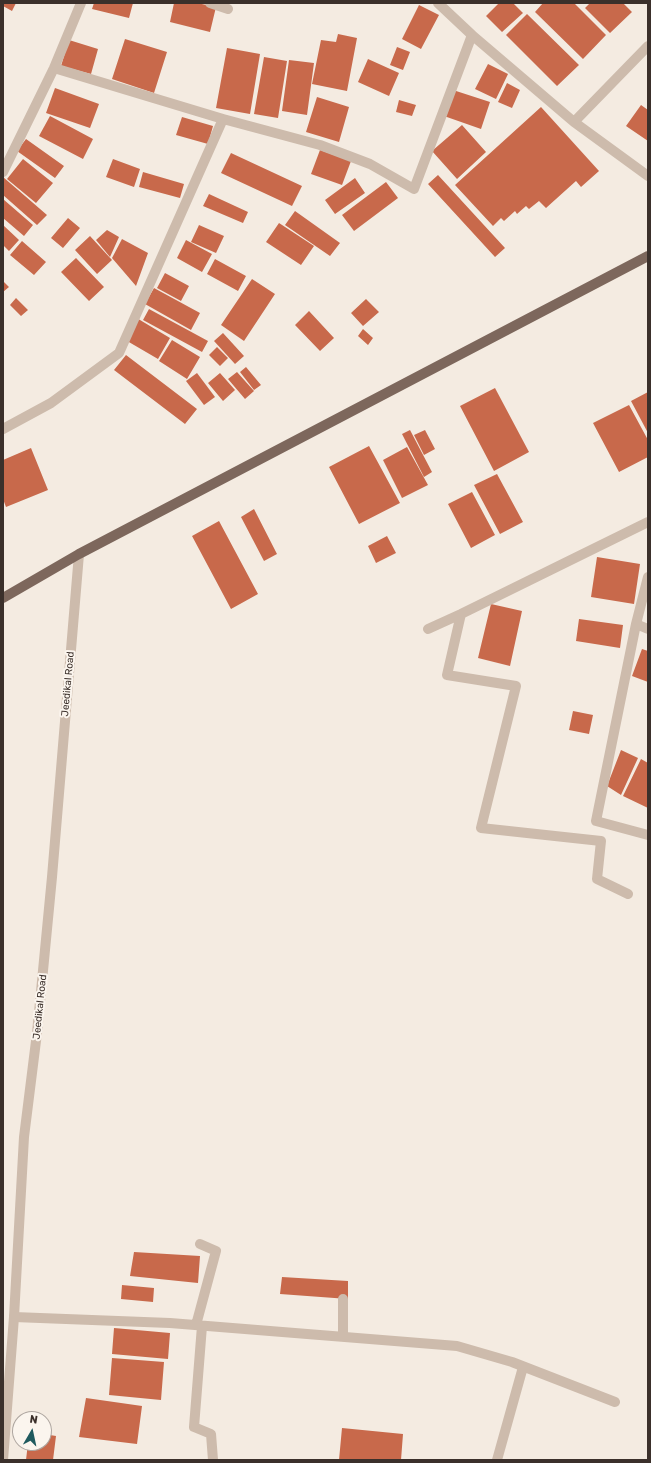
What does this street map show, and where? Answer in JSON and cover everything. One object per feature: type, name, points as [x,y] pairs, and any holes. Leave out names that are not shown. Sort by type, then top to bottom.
[{"type":"main road","points":[[3,598],[79,554],[648,256]]},
{"type":"street","points":[[3,172],[54,68],[81,3]]},
{"type":"street","points":[[210,3],[228,9]]},
{"type":"street","points":[[438,3],[472,35],[574,122],[648,176]]},
{"type":"street","points":[[54,68],[223,119],[320,145],[370,164],[414,189],[472,35]]},
{"type":"street","points":[[574,122],[648,46]]},
{"type":"street","points":[[3,429],[51,403],[119,353],[223,119]]},
{"type":"street","points":[[428,629],[648,522]]},
{"type":"street","name":"Jeedikal Road","points":[[3,1460],[14,1317],[24,1137],[37,1033],[52,884],[79,554]]},
{"type":"street","points":[[648,577],[636,624],[596,821],[648,835]]},
{"type":"street","points":[[461,614],[447,675],[516,686],[481,828],[601,841],[597,879],[628,894]]},
{"type":"street","points":[[636,624],[648,629]]},
{"type":"street","points":[[200,1244],[216,1251],[199,1326],[194,1427],[211,1434],[213,1460]]},
{"type":"street","points":[[343,1299],[343,1336]]},
{"type":"street","points":[[14,1317],[199,1326],[457,1346],[523,1367],[615,1402]]},
{"type":"street","points":[[497,1460],[523,1367]]},
{"type":"building","points":[[3,3],[16,3],[12,11],[3,6]]},
{"type":"building","points":[[94,3],[133,3],[129,18],[92,9]]},
{"type":"building","points":[[174,3],[197,3],[216,7],[210,32],[170,22]]},
{"type":"building","points":[[499,3],[513,3],[523,13],[502,32],[486,16]]},
{"type":"building","points":[[543,3],[574,3],[606,35],[583,59],[535,12]]},
{"type":"building","points":[[590,3],[623,3],[632,12],[610,33],[585,8]]},
{"type":"building","points":[[419,5],[439,15],[421,49],[402,39]]},
{"type":"building","points":[[527,14],[579,65],[557,86],[506,35]]},
{"type":"building","points":[[338,34],[357,38],[347,91],[312,84],[321,40],[336,42]]},
{"type":"building","points":[[125,39],[167,52],[154,93],[112,79]]},
{"type":"building","points":[[69,40],[98,49],[91,74],[61,66]]},
{"type":"building","points":[[397,47],[410,52],[403,70],[390,65]]},
{"type":"building","points":[[227,48],[260,54],[250,114],[216,108]]},
{"type":"building","points":[[264,57],[287,61],[278,118],[254,114]]},
{"type":"building","points":[[368,59],[399,73],[389,96],[358,82]]},
{"type":"building","points":[[289,60],[314,63],[307,115],[282,111]]},
{"type":"building","points":[[488,64],[508,74],[496,99],[475,89]]},
{"type":"building","points":[[507,83],[520,90],[512,108],[498,102]]},
{"type":"building","points":[[55,88],[99,104],[90,128],[46,113]]},
{"type":"building","points":[[453,90],[490,102],[481,129],[444,116]]},
{"type":"building","points":[[317,97],[349,107],[339,142],[306,132]]},
{"type":"building","points":[[399,100],[416,105],[412,116],[396,112]]},
{"type":"building","points":[[641,105],[648,110],[648,141],[626,126]]},
{"type":"building","points":[[541,107],[599,171],[581,187],[576,181],[546,208],[539,201],[529,209],[526,206],[517,214],[515,211],[504,221],[501,218],[493,226],[455,185]]},
{"type":"building","points":[[50,116],[93,139],[83,159],[39,136]]},
{"type":"building","points":[[182,117],[213,126],[208,144],[176,135]]},
{"type":"building","points":[[462,125],[486,152],[457,179],[432,151]]},
{"type":"building","points":[[26,139],[64,166],[55,178],[17,151]]},
{"type":"building","points":[[320,150],[351,161],[342,185],[311,174]]},
{"type":"building","points":[[231,153],[302,186],[292,206],[221,173]]},
{"type":"building","points":[[23,159],[53,183],[36,203],[7,179]]},
{"type":"building","points":[[113,159],[140,169],[134,187],[106,177]]},
{"type":"building","points":[[143,172],[184,184],[180,198],[139,187]]},
{"type":"building","points":[[438,175],[505,248],[495,257],[428,184]]},
{"type":"building","points":[[3,177],[47,215],[37,225],[3,195]]},
{"type":"building","points":[[355,178],[365,193],[335,214],[325,200]]},
{"type":"building","points":[[386,182],[398,198],[354,231],[342,215]]},
{"type":"building","points":[[209,194],[248,212],[243,223],[203,206]]},
{"type":"building","points":[[3,199],[33,225],[24,236],[3,218]]},
{"type":"building","points":[[295,211],[340,243],[330,256],[285,225]]},
{"type":"building","points":[[68,218],[80,228],[63,248],[51,238]]},
{"type":"building","points":[[279,223],[314,246],[301,265],[266,242]]},
{"type":"building","points":[[3,225],[19,240],[9,251],[3,245]]},
{"type":"building","points":[[199,225],[224,236],[216,253],[191,242]]},
{"type":"building","points":[[107,230],[119,237],[110,257],[96,240]]},
{"type":"building","points":[[90,236],[112,260],[97,274],[75,250]]},
{"type":"building","points":[[122,239],[148,253],[136,286],[112,258]]},
{"type":"building","points":[[186,240],[212,254],[202,272],[177,258]]},
{"type":"building","points":[[22,241],[46,262],[34,275],[10,255]]},
{"type":"building","points":[[76,258],[104,287],[89,301],[61,272]]},
{"type":"building","points":[[215,259],[246,276],[238,291],[207,274]]},
{"type":"building","points":[[165,273],[189,286],[181,301],[157,288]]},
{"type":"building","points":[[252,279],[275,294],[244,341],[221,325]]},
{"type":"building","points":[[3,281],[9,287],[3,292]]},
{"type":"building","points":[[154,288],[200,313],[191,330],[145,304]]},
{"type":"building","points":[[16,298],[28,310],[21,316],[10,305]]},
{"type":"building","points":[[366,299],[379,312],[363,326],[351,313]]},
{"type":"building","points":[[149,309],[208,341],[202,352],[143,320]]},
{"type":"building","points":[[309,311],[334,338],[320,351],[295,325]]},
{"type":"building","points":[[135,317],[170,338],[158,359],[122,338]]},
{"type":"building","points":[[363,329],[373,338],[368,345],[358,336]]},
{"type":"building","points":[[223,333],[244,356],[235,364],[214,341]]},
{"type":"building","points":[[172,340],[200,357],[187,379],[159,361]]},
{"type":"building","points":[[217,347],[228,358],[220,366],[209,355]]},
{"type":"building","points":[[126,355],[197,409],[185,424],[114,370]]},
{"type":"building","points":[[246,367],[261,385],[254,390],[240,372]]},
{"type":"building","points":[[237,372],[254,391],[245,399],[228,379]]},
{"type":"building","points":[[197,373],[215,397],[204,405],[186,381]]},
{"type":"building","points":[[220,373],[235,390],[223,401],[208,383]]},
{"type":"building","points":[[495,388],[529,452],[494,471],[460,406]]},
{"type":"building","points":[[648,392],[648,433],[631,401]]},
{"type":"building","points":[[629,405],[648,440],[648,457],[619,472],[593,423]]},
{"type":"building","points":[[410,430],[432,472],[424,477],[402,434]]},
{"type":"building","points":[[425,430],[435,449],[424,455],[414,435]]},
{"type":"building","points":[[369,446],[400,503],[359,524],[329,467]]},
{"type":"building","points":[[407,447],[428,485],[402,498],[383,460]]},
{"type":"building","points":[[31,448],[48,490],[6,507],[3,499],[3,460]]},
{"type":"building","points":[[497,474],[523,522],[500,534],[474,485]]},
{"type":"building","points":[[472,492],[495,535],[471,548],[448,504]]},
{"type":"building","points":[[254,509],[277,554],[264,561],[241,517]]},
{"type":"building","points":[[219,521],[258,594],[231,609],[192,536]]},
{"type":"building","points":[[387,536],[396,553],[376,563],[368,546]]},
{"type":"building","points":[[597,557],[640,564],[634,604],[591,597]]},
{"type":"building","points":[[491,604],[522,611],[510,666],[478,658]]},
{"type":"building","points":[[579,619],[623,625],[620,648],[576,641]]},
{"type":"building","points":[[642,649],[648,651],[648,682],[632,676]]},
{"type":"building","points":[[573,711],[593,715],[589,734],[569,730]]},
{"type":"building","points":[[621,750],[638,758],[621,795],[607,786]]},
{"type":"building","points":[[641,759],[648,763],[648,808],[623,796]]},
{"type":"building","points":[[134,1252],[200,1256],[198,1283],[130,1276]]},
{"type":"building","points":[[282,1277],[348,1281],[348,1299],[280,1294]]},
{"type":"building","points":[[122,1285],[154,1288],[153,1302],[121,1299]]},
{"type":"building","points":[[114,1328],[170,1333],[168,1359],[112,1354]]},
{"type":"building","points":[[112,1358],[164,1362],[161,1400],[109,1395]]},
{"type":"building","points":[[86,1398],[142,1406],[137,1444],[79,1437]]},
{"type":"building","points":[[342,1428],[403,1434],[401,1460],[339,1460]]},
{"type":"building","points":[[52,1435],[56,1436],[53,1460],[26,1460],[27,1451],[52,1451]]}]
